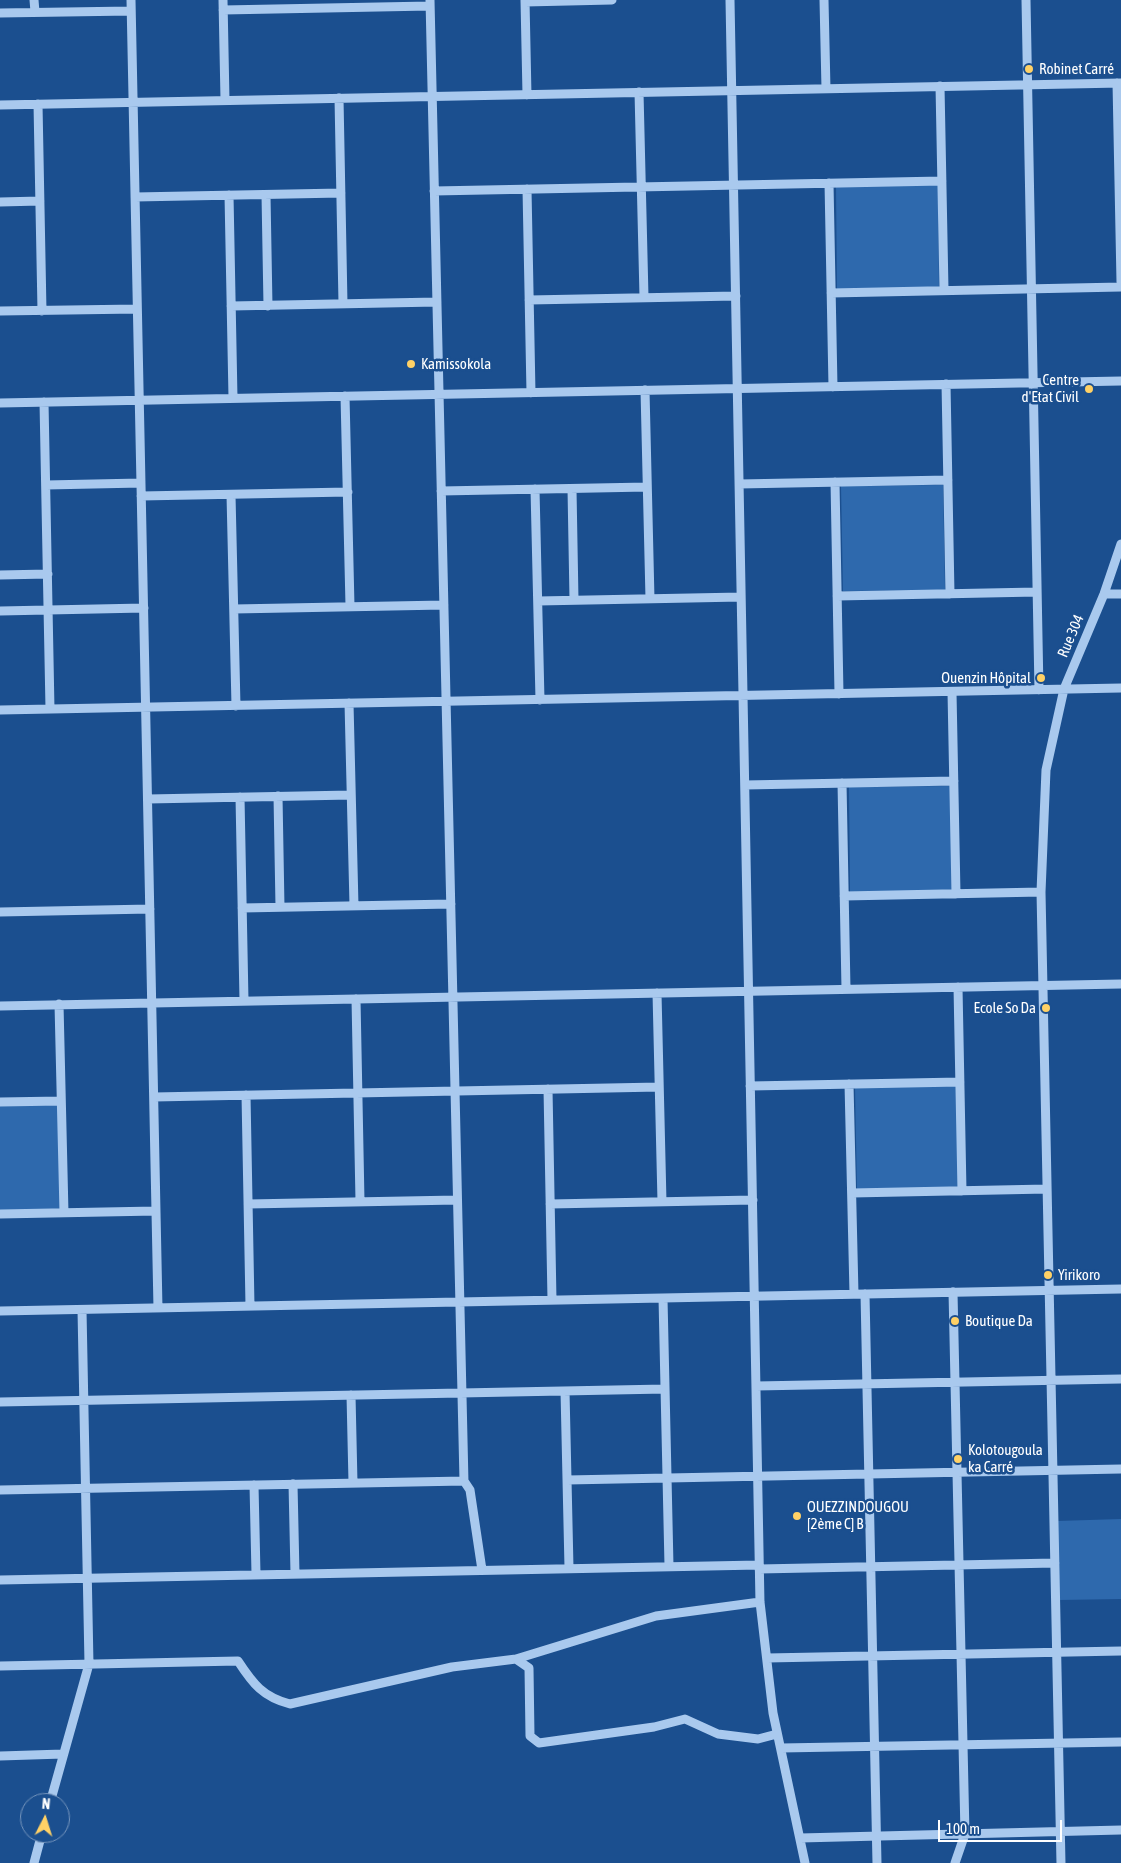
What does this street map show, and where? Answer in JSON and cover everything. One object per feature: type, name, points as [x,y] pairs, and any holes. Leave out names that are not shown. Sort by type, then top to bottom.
[{"type":"street","points":[[34,0],[34,12]]},
{"type":"street","points":[[131,0],[158,1308]]},
{"type":"street","points":[[527,95],[525,1],[612,0]]},
{"type":"street","points":[[730,0],[760,1602],[777,1734],[805,1863]]},
{"type":"street","points":[[824,0],[826,89]]},
{"type":"street","points":[[1026,0],[1039,690]]},
{"type":"street","points":[[225,100],[223,5],[430,3],[464,1480],[470,1490],[482,1570]]},
{"type":"street","points":[[0,13],[131,11]]},
{"type":"street","points":[[0,105],[1119,83],[1121,282]]},
{"type":"street","points":[[940,86],[944,290]]},
{"type":"street","points":[[639,92],[644,297]]},
{"type":"street","points":[[339,98],[343,304]]},
{"type":"street","points":[[38,104],[42,311]]},
{"type":"street","points":[[434,190],[942,180]]},
{"type":"street","points":[[829,183],[833,387]]},
{"type":"street","points":[[527,189],[531,393]]},
{"type":"street","points":[[135,197],[341,193]]},
{"type":"street","points":[[266,195],[268,306]]},
{"type":"street","points":[[229,196],[233,398]]},
{"type":"street","points":[[0,202],[40,201]]},
{"type":"street","points":[[832,293],[1121,287]]},
{"type":"street","points":[[529,300],[736,296]]},
{"type":"street","points":[[231,306],[437,302]]},
{"type":"street","points":[[0,312],[137,309]]},
{"type":"street","points":[[0,403],[1121,381]]},
{"type":"street","points":[[946,384],[950,594]]},
{"type":"street","points":[[645,390],[650,599]]},
{"type":"street","points":[[346,396],[350,606]]},
{"type":"street","points":[[44,402],[50,709]]},
{"type":"street","points":[[739,484],[948,480]]},
{"type":"street","points":[[835,482],[839,694]]},
{"type":"street","points":[[46,485],[141,483]]},
{"type":"street","points":[[441,491],[648,487]]},
{"type":"street","points":[[535,489],[540,700]]},
{"type":"street","points":[[572,489],[574,600]]},
{"type":"street","points":[[141,496],[348,492]]},
{"type":"street","points":[[231,494],[236,706]]},
{"type":"street","name":"Rue 304","points":[[1061,1863],[1041,892],[1046,770],[1064,689],[1104,594],[1121,544]]},
{"type":"street","points":[[0,575],[48,574]]},
{"type":"street","points":[[837,596],[1037,592]]},
{"type":"street","points":[[1104,594],[1121,594]]},
{"type":"street","points":[[538,601],[741,597]]},
{"type":"street","points":[[234,609],[444,604]]},
{"type":"street","points":[[0,611],[144,608]]},
{"type":"street","points":[[0,710],[1121,688]]},
{"type":"street","points":[[952,692],[956,894]]},
{"type":"street","points":[[349,703],[354,906]]},
{"type":"street","points":[[745,785],[954,781]]},
{"type":"street","points":[[842,783],[846,989]]},
{"type":"street","points":[[148,799],[351,795]]},
{"type":"street","points":[[278,796],[280,907]]},
{"type":"street","points":[[240,797],[244,1001]]},
{"type":"street","points":[[844,896],[1041,892]]},
{"type":"street","points":[[242,908],[450,904]]},
{"type":"street","points":[[0,912],[150,909]]},
{"type":"street","points":[[0,1006],[1121,984]]},
{"type":"street","points":[[958,987],[962,1191]]},
{"type":"street","points":[[657,993],[662,1202]]},
{"type":"street","points":[[356,998],[360,1201]]},
{"type":"street","points":[[59,1004],[64,1212]]},
{"type":"street","points":[[750,1086],[960,1082]]},
{"type":"street","points":[[849,1084],[854,1294]]},
{"type":"street","points":[[154,1096],[659,1086]]},
{"type":"street","points":[[548,1089],[552,1300]]},
{"type":"street","points":[[246,1095],[250,1306]]},
{"type":"street","points":[[0,1102],[61,1101]]},
{"type":"street","points":[[852,1193],[1047,1189]]},
{"type":"street","points":[[248,1204],[457,1200]]},
{"type":"street","points":[[550,1204],[752,1200]]},
{"type":"street","points":[[0,1214],[156,1211]]},
{"type":"street","points":[[0,1311],[1121,1289]]},
{"type":"street","points":[[953,1292],[965,1834],[955,1863]]},
{"type":"street","points":[[865,1294],[877,1863]]},
{"type":"street","points":[[664,1298],[669,1566]]},
{"type":"street","points":[[53,1793],[89,1664],[82,1310]]},
{"type":"street","points":[[756,1386],[1121,1379]]},
{"type":"street","points":[[0,1402],[665,1389]]},
{"type":"street","points":[[565,1391],[569,1568]]},
{"type":"street","points":[[351,1395],[353,1483]]},
{"type":"street","points":[[567,1480],[1121,1469]]},
{"type":"street","points":[[0,1490],[464,1480]]},
{"type":"street","points":[[293,1484],[295,1574]]},
{"type":"street","points":[[254,1485],[256,1574]]},
{"type":"street","points":[[0,1580],[669,1566],[871,1567],[1055,1563]]},
{"type":"street","points":[[0,1666],[238,1661],[249,1678],[271,1699],[290,1704],[452,1667],[516,1659],[656,1616],[760,1602]]},
{"type":"street","points":[[767,1658],[1121,1651]]},
{"type":"street","points":[[516,1659],[530,1668],[530,1736],[539,1743],[654,1727],[685,1719],[718,1734],[758,1739],[777,1734]]},
{"type":"street","points":[[781,1748],[1121,1742]]},
{"type":"street","points":[[0,1756],[63,1754]]},
{"type":"street","points":[[800,1838],[1121,1830]]},
{"type":"street","points":[[34,1863],[39,1843]]},
{"type":"shaded area","points":[[938,184],[939,289],[837,290],[836,186]]},
{"type":"shaded area","points":[[943,485],[945,590],[843,591],[841,486]]},
{"type":"shaded area","points":[[951,786],[952,891],[850,892],[849,787]]},
{"type":"shaded area","points":[[957,1085],[959,1190],[857,1191],[855,1086]]},
{"type":"shaded area","points":[[59,1105],[61,1210],[0,1211],[0,1106]]},
{"type":"shaded area","points":[[1121,1519],[1121,1599],[1059,1600],[1057,1521]]},
{"type":"place","name":"Robinet Carré","points":[[1029,69]]},
{"type":"place","name":"Kamissokola","points":[[411,364]]},
{"type":"place","name":"Centre d'Etat Civil","points":[[1089,389]]},
{"type":"place","name":"Ouenzin Hôpital","points":[[1041,678]]},
{"type":"place","name":"Ecole So Da","points":[[1046,1008]]},
{"type":"place","name":"Yirikoro","points":[[1048,1275]]},
{"type":"place","name":"Boutique Da","points":[[955,1321]]},
{"type":"place","name":"Kolotougoula ka Carré","points":[[958,1459]]},
{"type":"place","name":"OUEZZINDOUGOU [2ème C] B","points":[[797,1516]]}]
